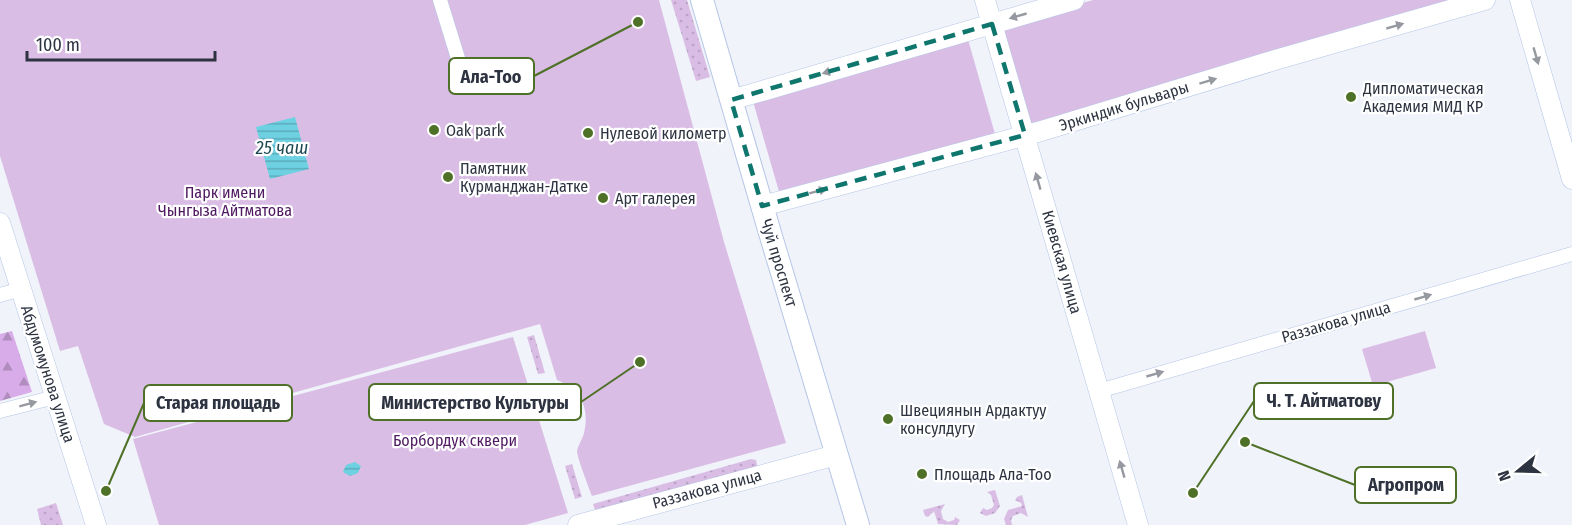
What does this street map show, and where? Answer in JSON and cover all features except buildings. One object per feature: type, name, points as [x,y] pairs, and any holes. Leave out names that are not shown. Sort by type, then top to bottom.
[{"type":"main road","name":"Чуй проспект","points":[[702,0],[858,525]]},
{"type":"street","points":[[440,0],[461,68]]},
{"type":"street","name":"Киевская улица","points":[[985,0],[1138,525]]},
{"type":"street","points":[[731,100],[1074,0]]},
{"type":"street","name":"Эркиндик бульвары","points":[[762,206],[1025,135],[1485,0]]},
{"type":"street","points":[[1520,0],[1572,178]]},
{"type":"street","name":"Абдумомунова улица","points":[[0,223],[96,525]]},
{"type":"street","name":"Раззакова улица","points":[[1099,391],[1572,254]]},
{"type":"street","points":[[0,295],[21,289]]},
{"type":"street","points":[[0,411],[56,397]]},
{"type":"street","name":"Раззакова улица","points":[[578,525],[836,455]]},
{"type":"highlighted area","points":[[992,24],[1025,135],[762,206],[731,100]]},
{"type":"green space","name":"Парк имени Чынгыза Айтматова","points":[[0,0],[659,0],[724,242],[786,443],[592,496],[577,451],[586,424],[582,401],[572,389],[557,380],[540,324],[135,437],[104,424],[78,346],[60,351],[0,156]]},
{"type":"green space","points":[[671,0],[687,0],[710,77],[696,81]]},
{"type":"green space","points":[[1093,0],[1462,0],[1025,125],[997,28]]},
{"type":"green space","points":[[967,36],[995,134],[780,195],[752,98]]},
{"type":"green space","points":[[12,331],[32,392],[0,401],[0,334]]},
{"type":"green space","points":[[1425,331],[1436,368],[1373,386],[1362,349]]},
{"type":"green space","points":[[534,335],[545,373],[538,374],[527,337]]},
{"type":"green space","name":"Борбордук сквери","points":[[513,337],[568,513],[525,525],[159,525],[133,439]]},
{"type":"green space","points":[[751,459],[756,460],[758,469],[597,516],[593,504]]},
{"type":"green space","points":[[572,464],[582,497],[575,499],[565,466]]},
{"type":"green space","points":[[995,490],[1000,506],[995,513],[986,516],[980,513],[983,508],[987,510],[994,505],[991,495],[987,492]]},
{"type":"green space","points":[[1022,495],[1028,517],[1021,513],[1013,516],[1012,525],[1006,525],[1004,519],[1008,510],[1022,506],[1015,500]]},
{"type":"green space","points":[[56,503],[63,525],[41,525],[37,509]]},
{"type":"green space","points":[[945,504],[941,511],[943,519],[948,522],[954,520],[955,517],[960,520],[957,525],[938,524],[934,511],[928,517],[925,516],[923,510]]},
{"type":"water","name":"25 чаш","points":[[295,117],[309,169],[270,179],[256,127]]},
{"type":"water","points":[[355,462],[361,466],[358,473],[350,476],[343,472],[346,465]]},
{"type":"place","name":"Ала-Тоо","points":[[638,22]]},
{"type":"place","name":"Дипломатическая Академия МИД КР","points":[[1351,97]]},
{"type":"place","name":"Oak park","points":[[434,130]]},
{"type":"place","name":"Нулевой километр","points":[[588,133]]},
{"type":"place","name":"Памятник Курманджан-Датке","points":[[448,177]]},
{"type":"place","name":"Арт галерея","points":[[603,198]]},
{"type":"place","name":"Министерство Культуры","points":[[640,362]]},
{"type":"place","name":"Швециянын Ардактуу консулдугу","points":[[888,419]]},
{"type":"place","name":"Агропром","points":[[1245,442]]},
{"type":"place","name":"Площадь Ала-Тоо","points":[[922,474]]},
{"type":"place","name":"Старая площадь","points":[[106,491]]},
{"type":"place","name":"Ч. Т. Айтматову","points":[[1193,493]]}]
